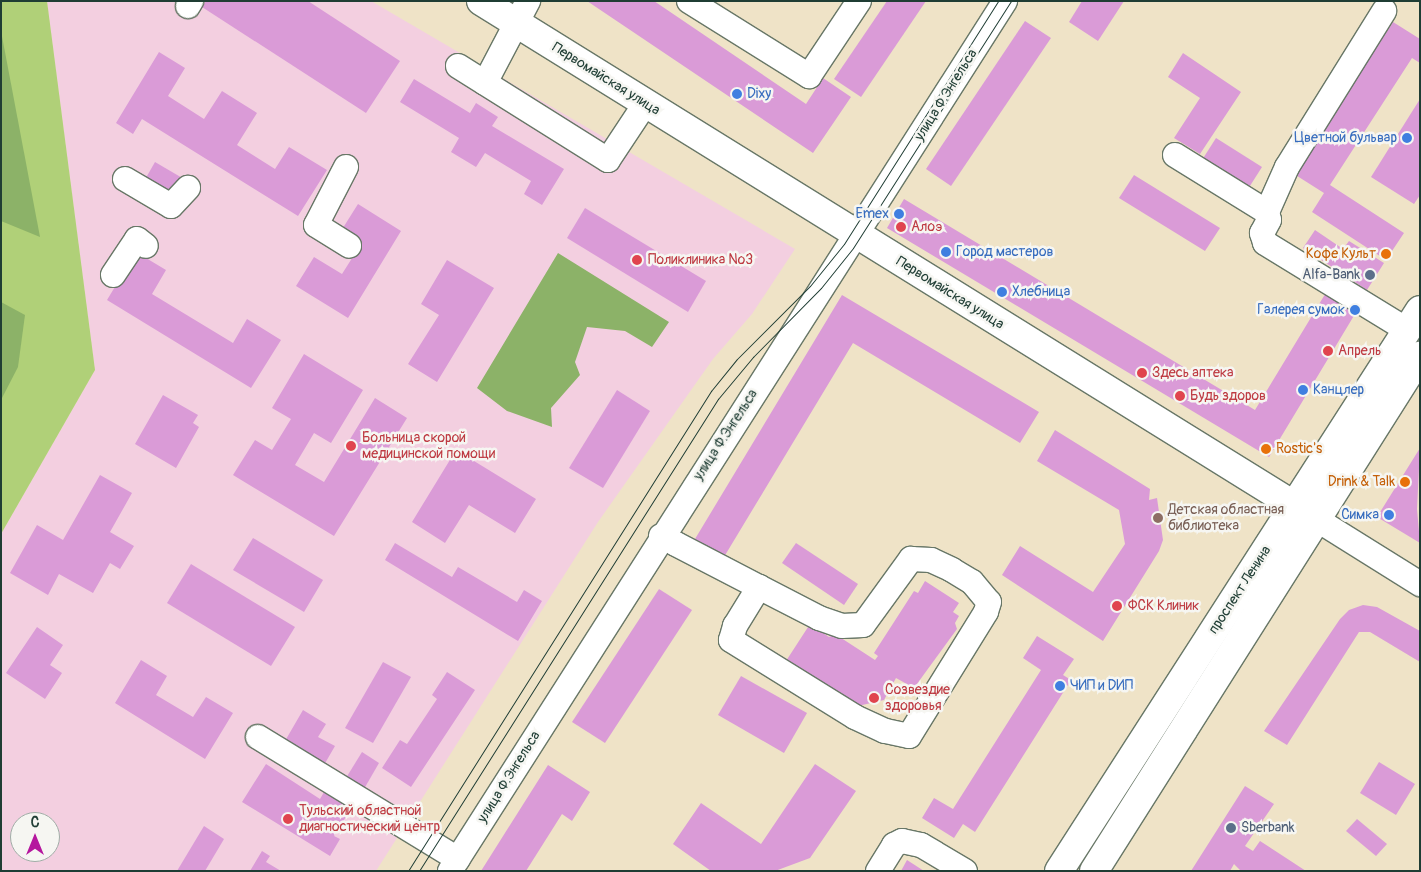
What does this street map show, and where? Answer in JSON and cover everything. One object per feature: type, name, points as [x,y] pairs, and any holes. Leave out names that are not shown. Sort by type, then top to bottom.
[{"type":"main road","name":"Первомайская улица","points":[[481,1],[522,12],[645,104],[1305,512]]},
{"type":"main road","name":"проспект Ленина","points":[[1094,871],[1305,512],[1413,320]]},
{"type":"main road","name":"проспект Ленина","points":[[1059,871],[1305,512],[1417,368]]},
{"type":"street","points":[[689,1],[809,76],[859,1]]},
{"type":"street","name":"улица Ф.Энгельса","points":[[454,865],[661,536],[1005,1]]},
{"type":"street","points":[[1384,11],[1287,167],[1267,212],[1269,220],[1262,234],[1265,243],[1413,320]]},
{"type":"street","points":[[485,83],[522,12]]},
{"type":"street","points":[[458,66],[608,160],[645,104]]},
{"type":"street","points":[[1175,155],[1267,212]]},
{"type":"street","points":[[346,167],[316,225],[349,246]]},
{"type":"street","points":[[125,179],[171,206],[188,188]]},
{"type":"street","points":[[113,275],[137,239],[146,246]]},
{"type":"street","name":"Первомайская улица","points":[[1305,512],[1420,584]]},
{"type":"street","points":[[661,536],[819,618],[842,626],[863,625],[911,559],[931,560],[952,570],[972,582],[989,602],[986,612],[909,736],[885,731],[855,717],[731,640],[735,626],[759,587]]},
{"type":"street","points":[[258,737],[454,865]]},
{"type":"street","points":[[878,871],[894,845],[902,842],[921,845],[965,871]]},
{"type":"shaded area","name":"Больница скорой медицинской помощи","points":[[47,1],[371,1],[795,249],[752,314],[713,359],[598,522],[376,871],[1,871],[1,534],[95,370]]},
{"type":"green space","points":[[1,1],[47,1],[95,370],[1,534]]},
{"type":"green space","points":[[1,31],[40,237],[1,221]]},
{"type":"green space","points":[[558,253],[669,322],[652,347],[625,331],[587,327],[575,362],[580,375],[551,408],[552,427],[507,411],[477,388]]},
{"type":"green space","points":[[1,302],[25,315],[18,367],[1,400]]},
{"type":"building","points":[[206,1],[308,1],[400,61],[366,113],[202,7]]},
{"type":"building","points":[[587,1],[654,1],[806,104],[823,78],[851,97],[813,153]]},
{"type":"building","points":[[887,1],[926,1],[861,97],[834,79]]},
{"type":"building","points":[[1082,1],[1124,1],[1098,41],[1069,22]]},
{"type":"building","points":[[1025,21],[1051,38],[951,186],[926,169]]},
{"type":"building","points":[[1393,22],[1420,39],[1420,63],[1412,58],[1330,185],[1404,233],[1386,260],[1312,212],[1324,193],[1294,174]]},
{"type":"building","points":[[159,52],[185,68],[168,96],[204,119],[222,91],[257,113],[237,145],[275,169],[289,147],[327,170],[298,216],[142,119],[133,134],[116,123]]},
{"type":"building","points":[[1183,53],[1241,92],[1200,154],[1174,138],[1200,98],[1168,77]]},
{"type":"building","points":[[414,79],[470,113],[476,103],[498,117],[492,126],[564,169],[542,205],[524,194],[531,181],[485,153],[476,167],[451,152],[459,138],[400,102]]},
{"type":"building","name":"Цветной бульвар","points":[[1420,99],[1420,195],[1414,204],[1371,177]]},
{"type":"building","points":[[1216,138],[1262,167],[1248,189],[1202,160]]},
{"type":"building","points":[[155,162],[184,179],[172,199],[143,183]]},
{"type":"building","points":[[1134,175],[1220,228],[1205,251],[1119,198]]},
{"type":"building","points":[[904,199],[1255,410],[1327,291],[1358,309],[1269,457],[887,228]]},
{"type":"building","points":[[358,204],[401,231],[348,318],[296,286],[314,257],[342,274],[361,244],[341,231]]},
{"type":"building","name":"Поликлиника №3","points":[[585,208],[706,281],[688,312],[567,238]]},
{"type":"building","points":[[1315,230],[1343,249],[1349,241],[1384,263],[1367,290],[1303,248]]},
{"type":"building","points":[[136,252],[166,270],[152,294],[233,343],[247,319],[281,340],[251,388],[107,300]]},
{"type":"building","points":[[447,260],[494,288],[437,382],[408,364],[439,315],[421,304]]},
{"type":"building","points":[[842,295],[1039,412],[1020,443],[853,343],[724,557],[695,539]]},
{"type":"building","points":[[304,354],[363,390],[331,443],[314,433],[295,465],[324,482],[375,398],[407,418],[334,536],[233,475],[255,440],[272,450],[291,419],[272,408]]},
{"type":"building","points":[[617,390],[650,411],[603,488],[569,468]]},
{"type":"building","points":[[163,395],[198,415],[193,423],[199,427],[176,468],[135,444]]},
{"type":"building","points":[[1055,430],[1150,489],[1149,500],[1157,498],[1163,540],[1159,551],[1103,641],[1002,575],[1020,546],[1093,592],[1125,544],[1119,510],[1037,461]]},
{"type":"building","points":[[1420,448],[1417,509],[1420,543],[1377,517]]},
{"type":"building","points":[[456,450],[536,499],[515,533],[469,505],[445,543],[412,522]]},
{"type":"building","points":[[100,475],[132,493],[110,532],[134,546],[120,569],[110,563],[93,593],[59,574],[48,595],[10,573],[37,525],[63,540]]},
{"type":"building","points":[[253,538],[323,580],[304,612],[233,570]]},
{"type":"building","points":[[395,543],[452,577],[458,567],[517,602],[524,590],[542,601],[518,641],[385,560]]},
{"type":"building","points":[[796,543],[858,584],[844,605],[782,563]]},
{"type":"building","points":[[191,564],[295,627],[271,666],[167,603]]},
{"type":"building","points":[[925,581],[959,603],[953,612],[959,616],[955,623],[957,629],[914,688],[896,678],[884,700],[858,706],[786,661],[810,624],[829,637],[835,634],[875,660],[878,656],[874,653],[914,591],[918,593]]},
{"type":"building","points":[[659,589],[692,610],[605,743],[572,722]]},
{"type":"building","points":[[1363,605],[1377,607],[1420,631],[1420,662],[1370,632],[1359,632],[1287,745],[1264,731],[1340,619],[1349,610]]},
{"type":"building","points":[[37,627],[63,645],[50,665],[62,673],[45,699],[6,673]]},
{"type":"building","points":[[1037,636],[1074,659],[1063,675],[1071,680],[975,832],[963,824],[954,838],[922,818],[934,798],[953,809],[1041,670],[1023,658]]},
{"type":"building","points":[[141,660],[167,676],[156,695],[193,717],[206,697],[233,713],[205,759],[115,703]]},
{"type":"building","points":[[383,662],[411,677],[373,743],[345,728]]},
{"type":"building","points":[[447,672],[475,690],[411,787],[382,768],[400,740],[407,744],[437,699],[432,695]]},
{"type":"building","points":[[741,676],[807,713],[784,753],[718,715]]},
{"type":"building","points":[[303,710],[326,724],[318,737],[335,746],[324,765],[285,741]]},
{"type":"building","points":[[362,752],[379,763],[364,789],[346,778]]},
{"type":"building","points":[[1379,762],[1415,784],[1396,815],[1360,793]]},
{"type":"building","points":[[266,764],[320,799],[327,787],[354,804],[334,836],[340,839],[330,856],[242,802]]},
{"type":"building","points":[[815,764],[856,791],[810,858],[775,871],[711,871],[673,844],[701,803],[761,844]]},
{"type":"building","points":[[548,765],[590,792],[572,821],[562,814],[526,871],[481,871]]},
{"type":"building","points":[[1245,786],[1274,804],[1245,846],[1253,851],[1260,841],[1306,871],[1241,871],[1234,864],[1230,871],[1191,871]]},
{"type":"building","points":[[1357,819],[1387,844],[1376,856],[1346,831]]},
{"type":"building","points":[[204,826],[224,839],[205,871],[177,871]]},
{"type":"building","points":[[262,851],[270,856],[266,862],[281,871],[250,871]]},
{"type":"building","points":[[907,860],[924,871],[901,871]]},
{"type":"tram line","points":[[408,871],[711,391],[737,359],[810,286],[844,244],[998,1]]},
{"type":"tram line","points":[[419,871],[718,399],[753,357],[821,288],[853,248],[1011,1]]},
{"type":"place","name":"Dixy","points":[[737,94]]},
{"type":"place","name":"Цветной бульвар","points":[[1407,138]]},
{"type":"place","name":"Emex","points":[[899,214]]},
{"type":"place","name":"Алоэ","points":[[901,227]]},
{"type":"place","name":"Город мастеров","points":[[946,252]]},
{"type":"place","name":"Кофе Культ","points":[[1386,254]]},
{"type":"place","name":"Поликлиника №3","points":[[637,260]]},
{"type":"place","name":"Alfa-Bank","points":[[1370,275]]},
{"type":"place","name":"Хлебница","points":[[1002,292]]},
{"type":"place","name":"Галерея сумок","points":[[1355,310]]},
{"type":"place","name":"Апрель","points":[[1328,351]]},
{"type":"place","name":"Здесь аптека","points":[[1142,373]]},
{"type":"place","name":"Канцлер","points":[[1303,390]]},
{"type":"place","name":"Будь здоров","points":[[1180,396]]},
{"type":"place","name":"Больница скорой медицинской помощи","points":[[351,446]]},
{"type":"place","name":"Rostic's","points":[[1266,449]]},
{"type":"place","name":"Drink & Talk","points":[[1405,482]]},
{"type":"place","name":"Симка","points":[[1389,515]]},
{"type":"place","name":"Детская областная библиотека","points":[[1158,518]]},
{"type":"place","name":"ФСК Клиник","points":[[1117,606]]},
{"type":"place","name":"ЧИП и DИП","points":[[1060,686]]},
{"type":"place","name":"Созвездие здоровья","points":[[874,698]]},
{"type":"place","name":"Тульский областной диагностический центр","points":[[288,819]]},
{"type":"place","name":"Sberbank","points":[[1231,828]]}]
